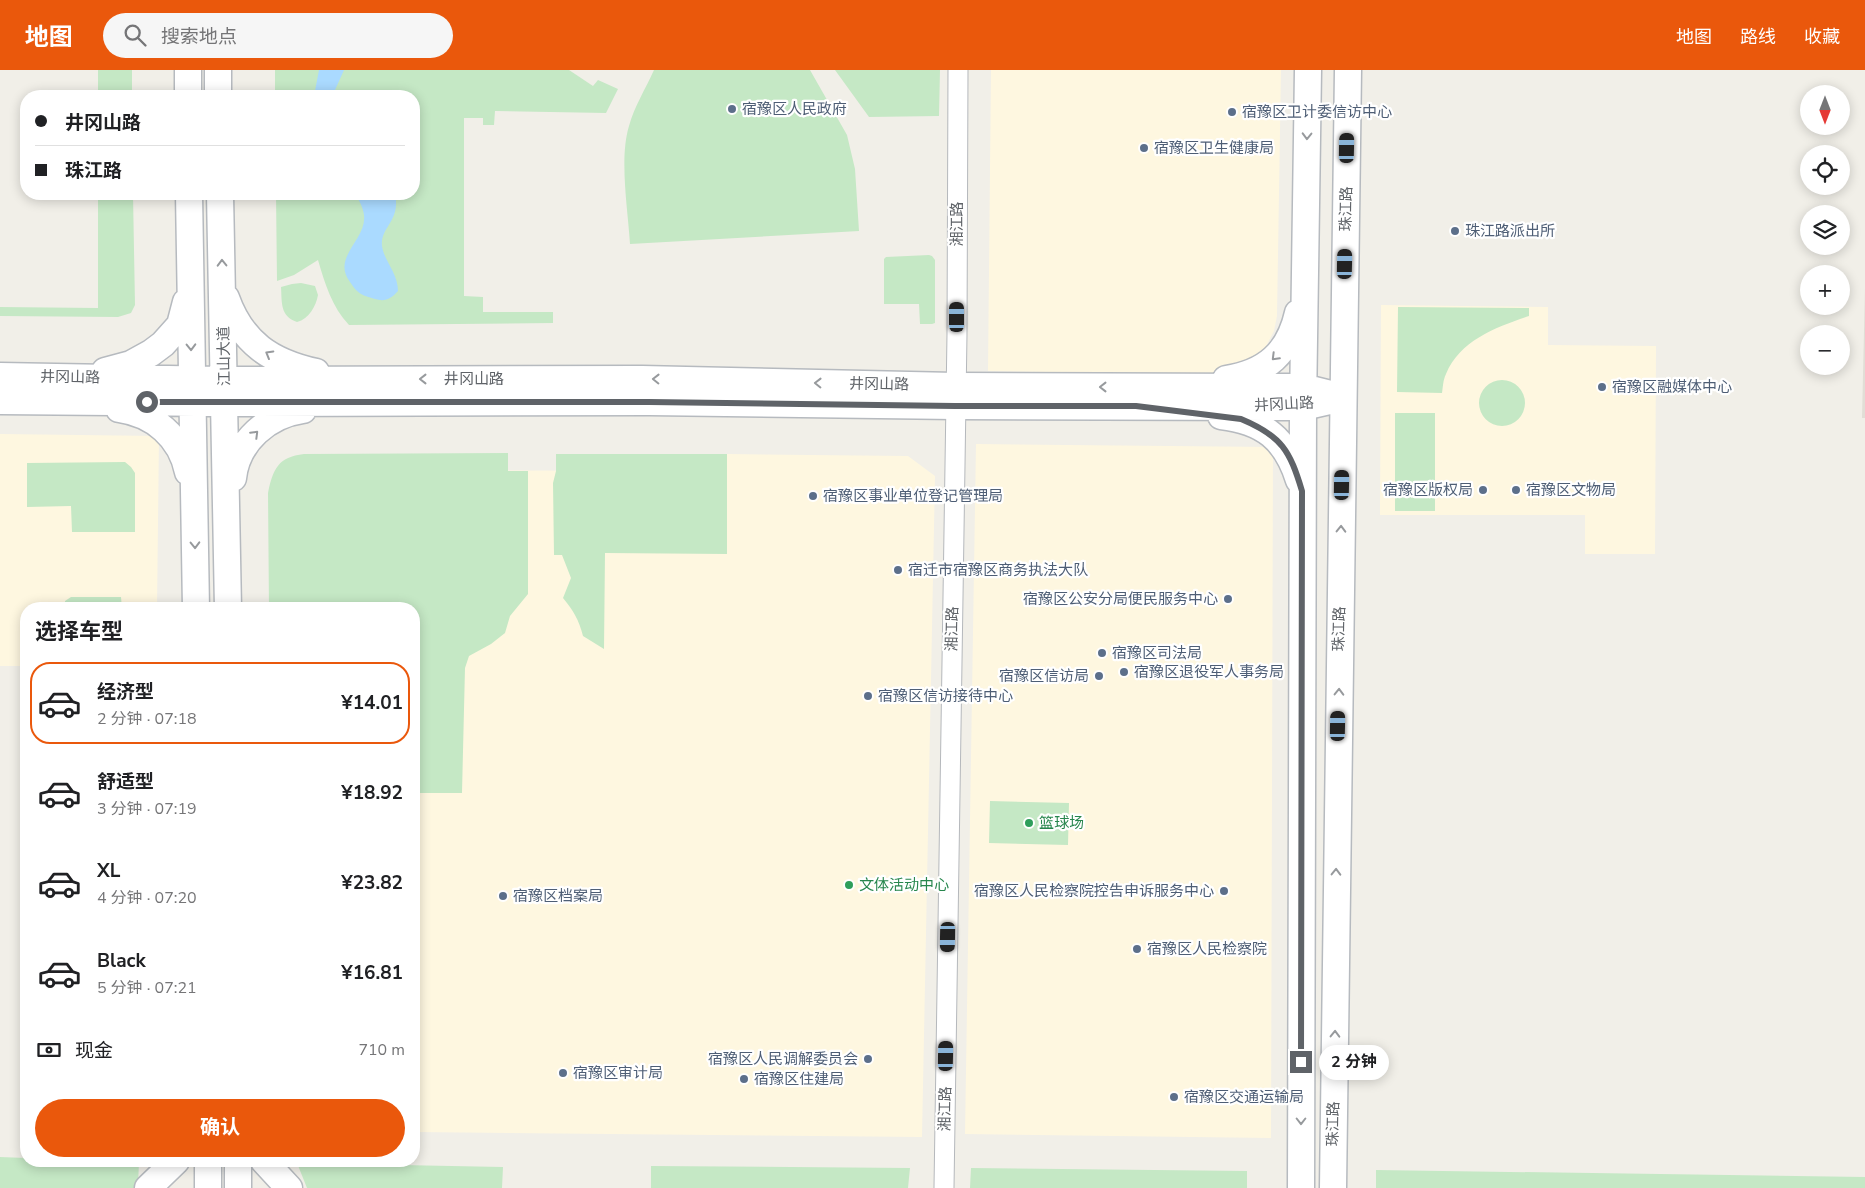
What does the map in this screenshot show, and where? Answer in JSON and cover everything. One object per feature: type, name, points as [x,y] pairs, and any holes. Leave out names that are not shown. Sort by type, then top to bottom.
[{"type":"street","points":[[188,70],[188,90]]},
{"type":"street","points":[[218,70],[218,90]]},
{"type":"street","name":"湘江路","points":[[944,1188],[958,70]]},
{"type":"street","points":[[1301,1188],[1302,491],[1308,70]]},
{"type":"street","name":"珠江路","points":[[1333,1188],[1348,70]]},
{"type":"street","points":[[189,200],[196,602]]},
{"type":"street","name":"江山大道","points":[[220,200],[228,602]]},
{"type":"street","points":[[1136,396],[1247,374],[1262,368],[1276,357],[1294,331],[1304,280]]},
{"type":"street","points":[[85,377],[131,364],[163,344],[180,325],[190,284]]},
{"type":"street","points":[[222,289],[231,312],[244,335],[259,348],[294,367],[349,391]]},
{"type":"street","name":"井冈山路","points":[[0,376],[85,377],[192,391],[349,391],[649,402],[955,396],[1343,397]]},
{"type":"street","name":"井冈山路","points":[[0,401],[61,401],[192,391]]},
{"type":"street","points":[[227,546],[235,464],[244,446],[257,431],[274,418],[349,391]]},
{"type":"street","points":[[1136,396],[1241,419],[1254,424],[1271,434],[1288,451],[1302,491]]},
{"type":"street","points":[[61,401],[128,411],[147,417],[164,428],[177,442],[186,463],[194,505]]},
{"type":"street","points":[[148,1188],[170,1167]]},
{"type":"street","points":[[208,1167],[208,1188]]},
{"type":"street","points":[[238,1167],[238,1188]]},
{"type":"street","points":[[270,1167],[289,1188]]},
{"type":"shaded area","points":[[991,70],[1281,70],[1277,316],[1274,331],[1262,354],[1230,375],[988,371]]},
{"type":"shaded area","points":[[1865,288],[1865,418],[1862,418]]},
{"type":"shaded area","points":[[1381,305],[1548,307],[1548,345],[1656,346],[1655,554],[1585,554],[1585,515],[1380,515]]},
{"type":"shaded area","points":[[0,434],[159,436],[157,602],[20,602],[20,666],[0,666]]},
{"type":"shaded area","points":[[976,444],[1273,447],[1271,1138],[965,1134]]},
{"type":"shaded area","points":[[727,454],[908,456],[935,476],[922,1137],[420,1132],[420,602],[410,602],[336,470],[727,471]]},
{"type":"green space","points":[[98,70],[132,70],[132,90],[98,90]]},
{"type":"green space","points":[[275,70],[569,70],[593,86],[598,80],[618,89],[606,113],[495,111],[494,125],[483,125],[483,118],[464,118],[464,296],[483,297],[483,312],[553,312],[553,323],[349,325],[334,303],[326,286],[318,260],[294,275],[277,281],[276,200],[420,200],[420,90],[275,90]]},
{"type":"green space","points":[[654,70],[810,70],[847,135],[855,169],[859,231],[630,244],[624,169],[626,139],[634,112]]},
{"type":"green space","points":[[835,70],[940,70],[939,116],[869,117]]},
{"type":"green space","points":[[98,200],[133,200],[135,305],[131,313],[118,317],[0,316],[0,307],[98,308]]},
{"type":"green space","points":[[929,255],[935,260],[935,323],[920,324],[919,304],[884,304],[884,259],[886,257]]},
{"type":"green space","points":[[301,283],[315,286],[318,295],[311,312],[297,322],[285,313],[282,304],[281,287]]},
{"type":"green space","points":[[1398,307],[1529,308],[1529,316],[1492,330],[1460,352],[1445,376],[1442,393],[1397,392]]},
{"type":"green space","points":[[1502,380],[1515,384],[1521,390],[1525,403],[1521,416],[1515,422],[1502,426],[1489,422],[1483,416],[1479,403],[1483,390],[1489,384]]},
{"type":"green space","points":[[1395,413],[1435,413],[1435,511],[1395,511]]},
{"type":"green space","points":[[508,453],[508,471],[528,471],[528,594],[510,616],[505,633],[491,644],[469,656],[465,668],[462,793],[420,793],[420,602],[269,602],[268,493],[272,477],[278,466],[288,458],[304,454]]},
{"type":"green space","points":[[556,454],[727,454],[727,554],[605,553],[604,649],[583,636],[580,625],[563,598],[571,578],[562,555],[554,555],[553,483],[556,471]]},
{"type":"green space","points":[[125,462],[135,473],[135,532],[72,532],[71,506],[27,507],[27,463]]},
{"type":"green space","points":[[71,597],[121,597],[121,602],[65,602]]},
{"type":"green space","name":"篮球场","points":[[990,801],[1069,803],[1068,845],[989,843]]},
{"type":"green space","points":[[0,1157],[20,1158],[20,1167],[139,1167],[137,1188],[0,1188]]},
{"type":"green space","points":[[420,1165],[503,1167],[502,1188],[307,1188],[299,1167],[420,1167]]},
{"type":"green space","points":[[651,1166],[910,1168],[908,1188],[651,1188]]},
{"type":"green space","points":[[971,1168],[1247,1171],[1247,1188],[970,1188]]},
{"type":"green space","points":[[1376,1170],[1865,1177],[1865,1188],[1376,1188]]},
{"type":"water","points":[[319,70],[344,70],[335,90],[315,90]]},
{"type":"water","points":[[396,200],[393,217],[382,239],[383,252],[396,278],[398,291],[388,299],[379,300],[358,292],[345,273],[347,256],[363,224],[363,209],[359,201]]},
{"type":"place","name":"宿豫区人民政府","points":[[732,109]]},
{"type":"place","name":"宿豫区卫计委信访中心","points":[[1232,112]]},
{"type":"place","name":"宿豫区卫生健康局","points":[[1144,148]]},
{"type":"place","name":"珠江路派出所","points":[[1455,231]]},
{"type":"place","name":"宿豫区融媒体中心","points":[[1602,387]]},
{"type":"place","name":"宿豫区版权局","points":[[1483,490]]},
{"type":"place","name":"宿豫区文物局","points":[[1516,490]]},
{"type":"place","name":"宿豫区事业单位登记管理局","points":[[813,496]]},
{"type":"place","name":"宿迁市宿豫区商务执法大队","points":[[898,570]]},
{"type":"place","name":"宿豫区公安分局便民服务中心","points":[[1228,599]]},
{"type":"place","name":"宿豫区司法局","points":[[1102,653]]},
{"type":"place","name":"宿豫区退役军人事务局","points":[[1124,672]]},
{"type":"place","name":"宿豫区信访局","points":[[1099,676]]},
{"type":"place","name":"宿豫区信访接待中心","points":[[868,696]]},
{"type":"place","name":"篮球场","points":[[1029,823]]},
{"type":"place","name":"文体活动中心","points":[[849,885]]},
{"type":"place","name":"宿豫区人民检察院控告申诉服务中心","points":[[1224,891]]},
{"type":"place","name":"宿豫区档案局","points":[[503,896]]},
{"type":"place","name":"宿豫区人民检察院","points":[[1137,949]]},
{"type":"place","name":"宿豫区人民调解委员会","points":[[868,1059]]},
{"type":"place","name":"宿豫区审计局","points":[[563,1073]]},
{"type":"place","name":"宿豫区住建局","points":[[744,1079]]},
{"type":"place","name":"宿豫区交通运输局","points":[[1174,1097]]},
{"type":"route","points":[[147,402],[649,402],[1136,406],[1241,419],[1254,424],[1271,434],[1288,451],[1302,491],[1301,1062]]}]
